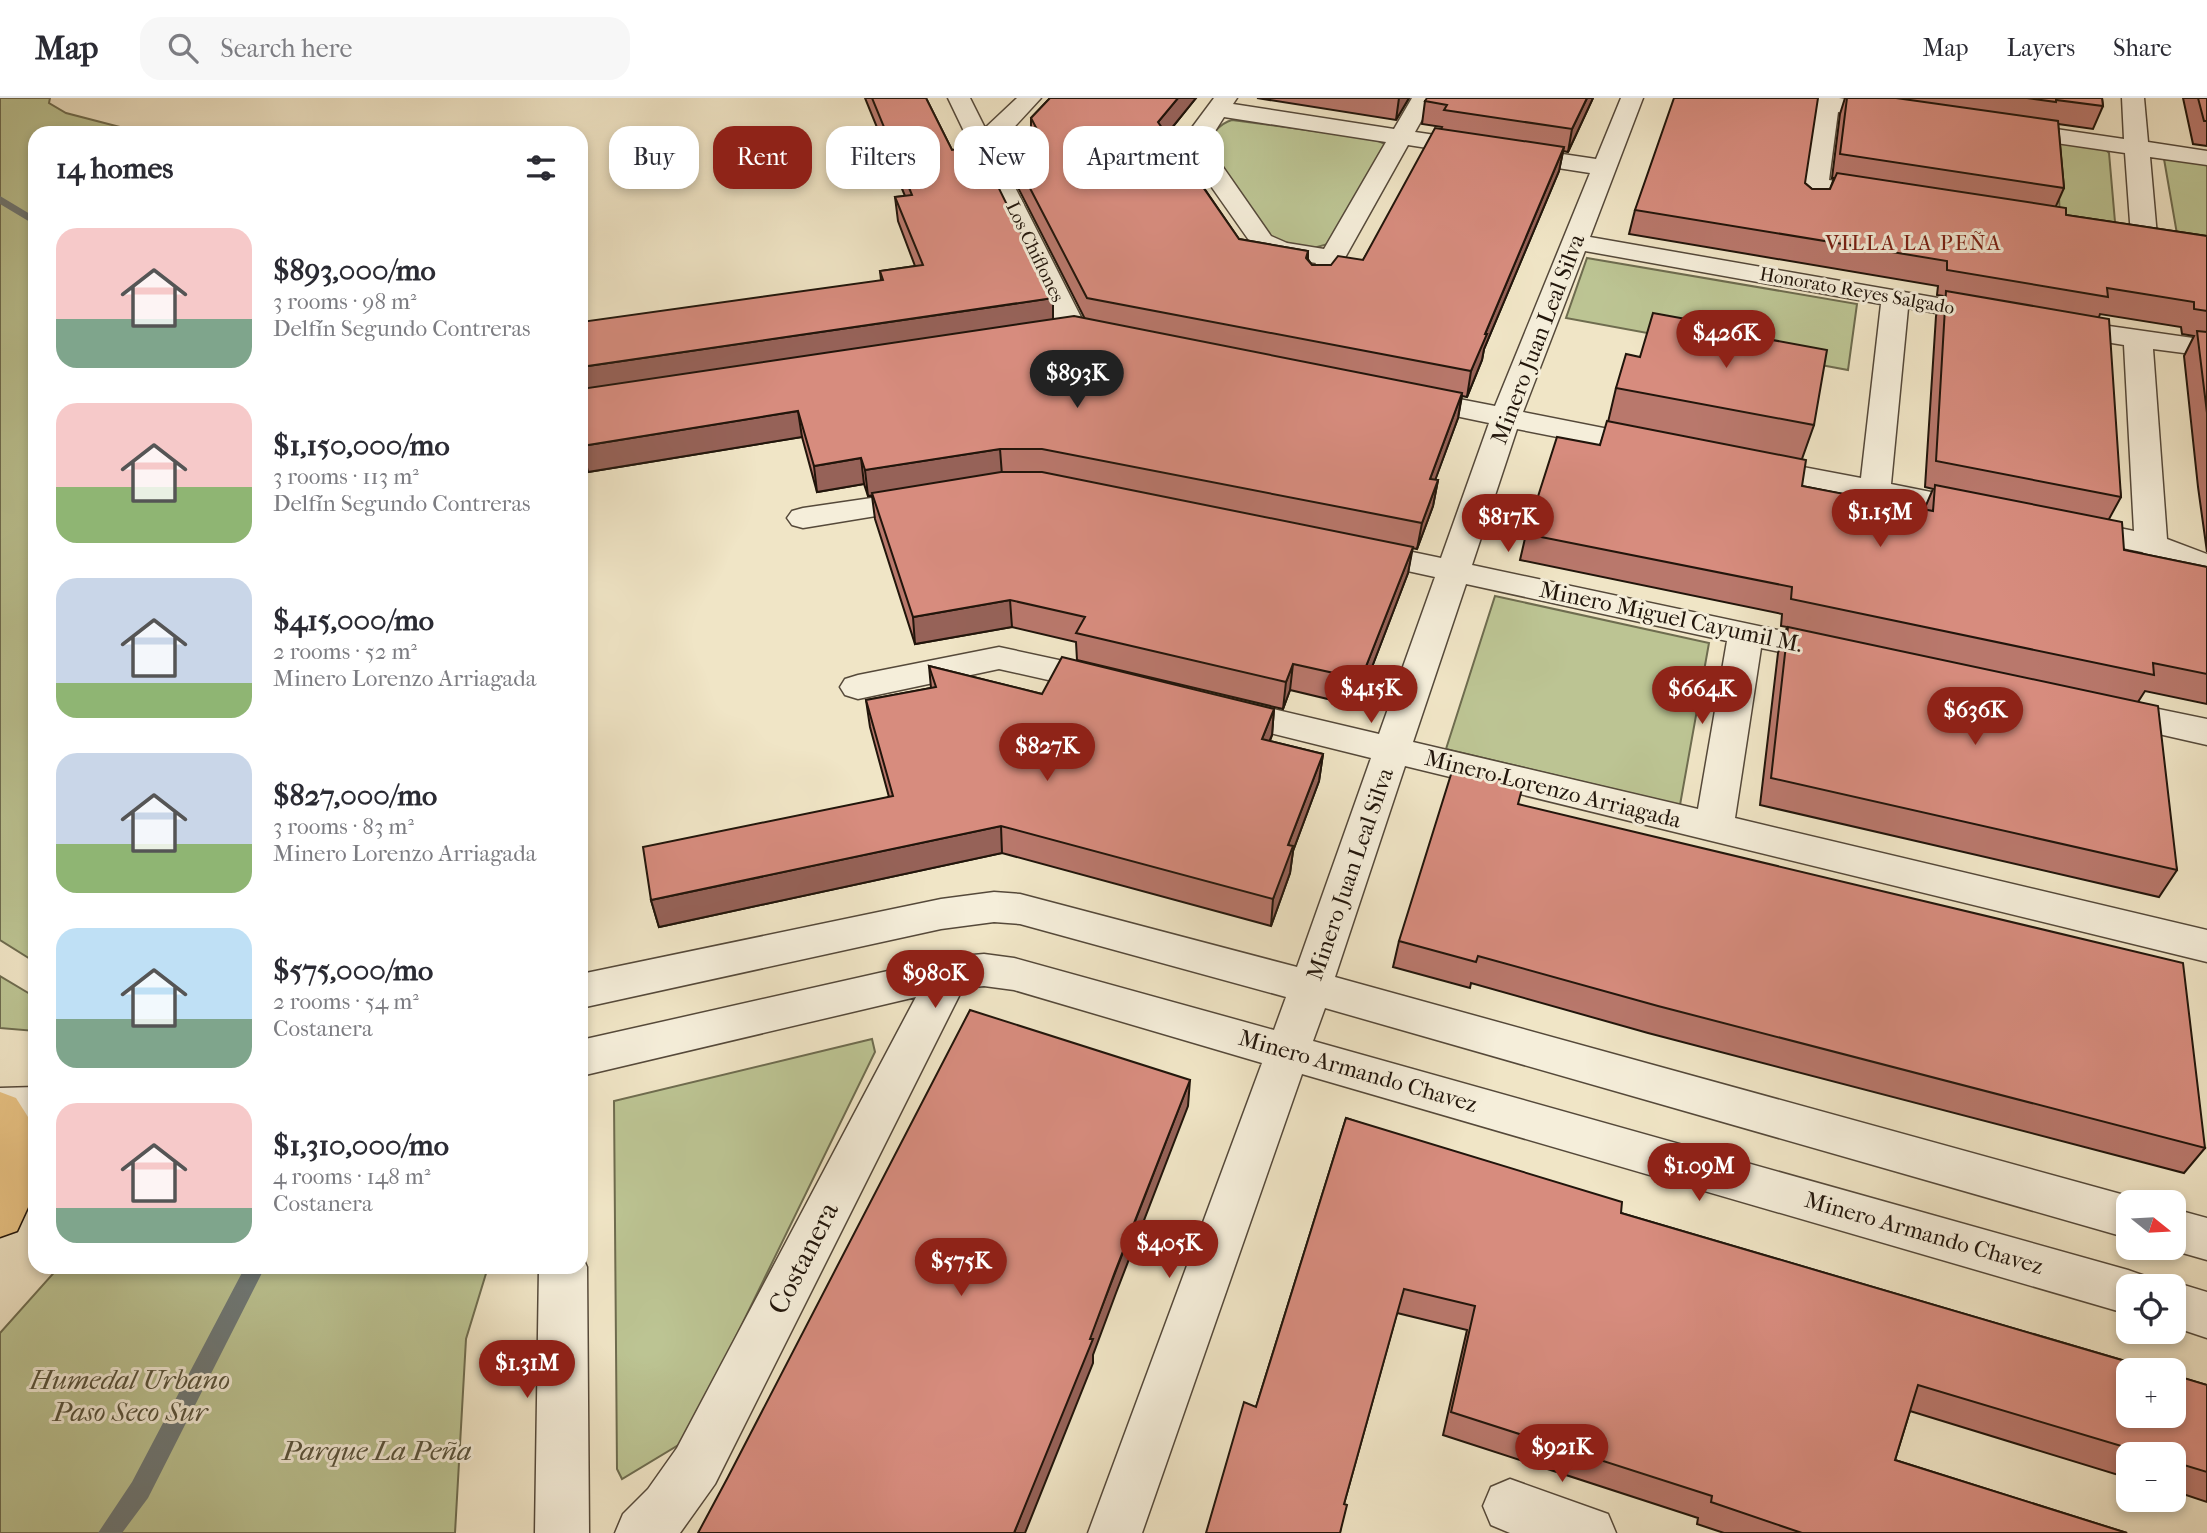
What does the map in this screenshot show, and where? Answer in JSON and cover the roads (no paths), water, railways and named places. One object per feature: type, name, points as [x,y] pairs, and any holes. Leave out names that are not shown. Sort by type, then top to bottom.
[{"type":"main road","points":[[0,1109],[12,1124],[20,1145],[15,1201]]},
{"type":"street","name":"Los Chiflones","points":[[959,98],[973,126]]},
{"type":"street","points":[[1003,126],[1030,98]]},
{"type":"street","points":[[1319,281],[1423,98]]},
{"type":"street","name":"Minero Juan Leal Silva","points":[[1115,1533],[1311,987],[1506,417],[1632,98]]},
{"type":"street","points":[[1794,98],[1922,117]]},
{"type":"street","points":[[2117,232],[2157,238],[2137,148],[2133,98]]},
{"type":"street","points":[[1828,103],[1814,195],[1912,200]]},
{"type":"street","points":[[1332,258],[1281,250],[1262,241],[1195,144],[1222,104],[1401,137],[1605,168]]},
{"type":"street","points":[[1990,127],[2207,158]]},
{"type":"street","name":"Los Chiflones","points":[[1003,189],[1074,334]]},
{"type":"street","name":"Honorato Reyes Salgado","points":[[1576,242],[2138,341],[2207,348]]},
{"type":"street","points":[[1875,490],[1895,298]]},
{"type":"street","points":[[2138,341],[2151,544]]},
{"type":"street","points":[[1385,393],[1685,453]]},
{"type":"street","points":[[1726,461],[2006,516]]},
{"type":"street","points":[[803,519],[962,494]]},
{"type":"street","points":[[2046,524],[2151,544],[2176,556],[2207,565]]},
{"type":"street","name":"Minero Miguel Cayumil M.","points":[[1336,546],[1868,659]]},
{"type":"street","points":[[1714,828],[1746,633]]},
{"type":"street","points":[[858,687],[999,658],[1137,689]]},
{"type":"street","name":"Minero Lorenzo Arriagada","points":[[1191,702],[2207,946]]},
{"type":"street","points":[[2085,706],[2207,732]]},
{"type":"street","points":[[588,990],[941,914],[994,907],[1047,915],[1311,987],[2116,1214]]},
{"type":"street","name":"Minero Armando Chavez","points":[[588,1056],[950,973],[984,970],[1014,974],[2116,1289]]},
{"type":"street","name":"Costanera","points":[[642,1533],[667,1508],[696,1466],[950,973]]},
{"type":"street","points":[[0,1109],[28,1107]]},
{"type":"street","points":[[2186,1233],[2207,1239]]},
{"type":"street","points":[[562,1533],[563,1274]]},
{"type":"street","points":[[2186,1309],[2207,1315]]},
{"type":"street","points":[[1510,1506],[1590,1533]]},
{"type":"waterway","points":[[0,199],[28,217]]},
{"type":"waterway","points":[[109,1533],[140,1490],[251,1274]]},
{"type":"district","name":"VILLA LA PEÑA","points":[[1914,243]]},
{"type":"park label","name":"Humedal Urbano Paso Seco Sur","points":[[130,1395]]},
{"type":"park label","name":"Parque La Peña","points":[[377,1450]]}]
